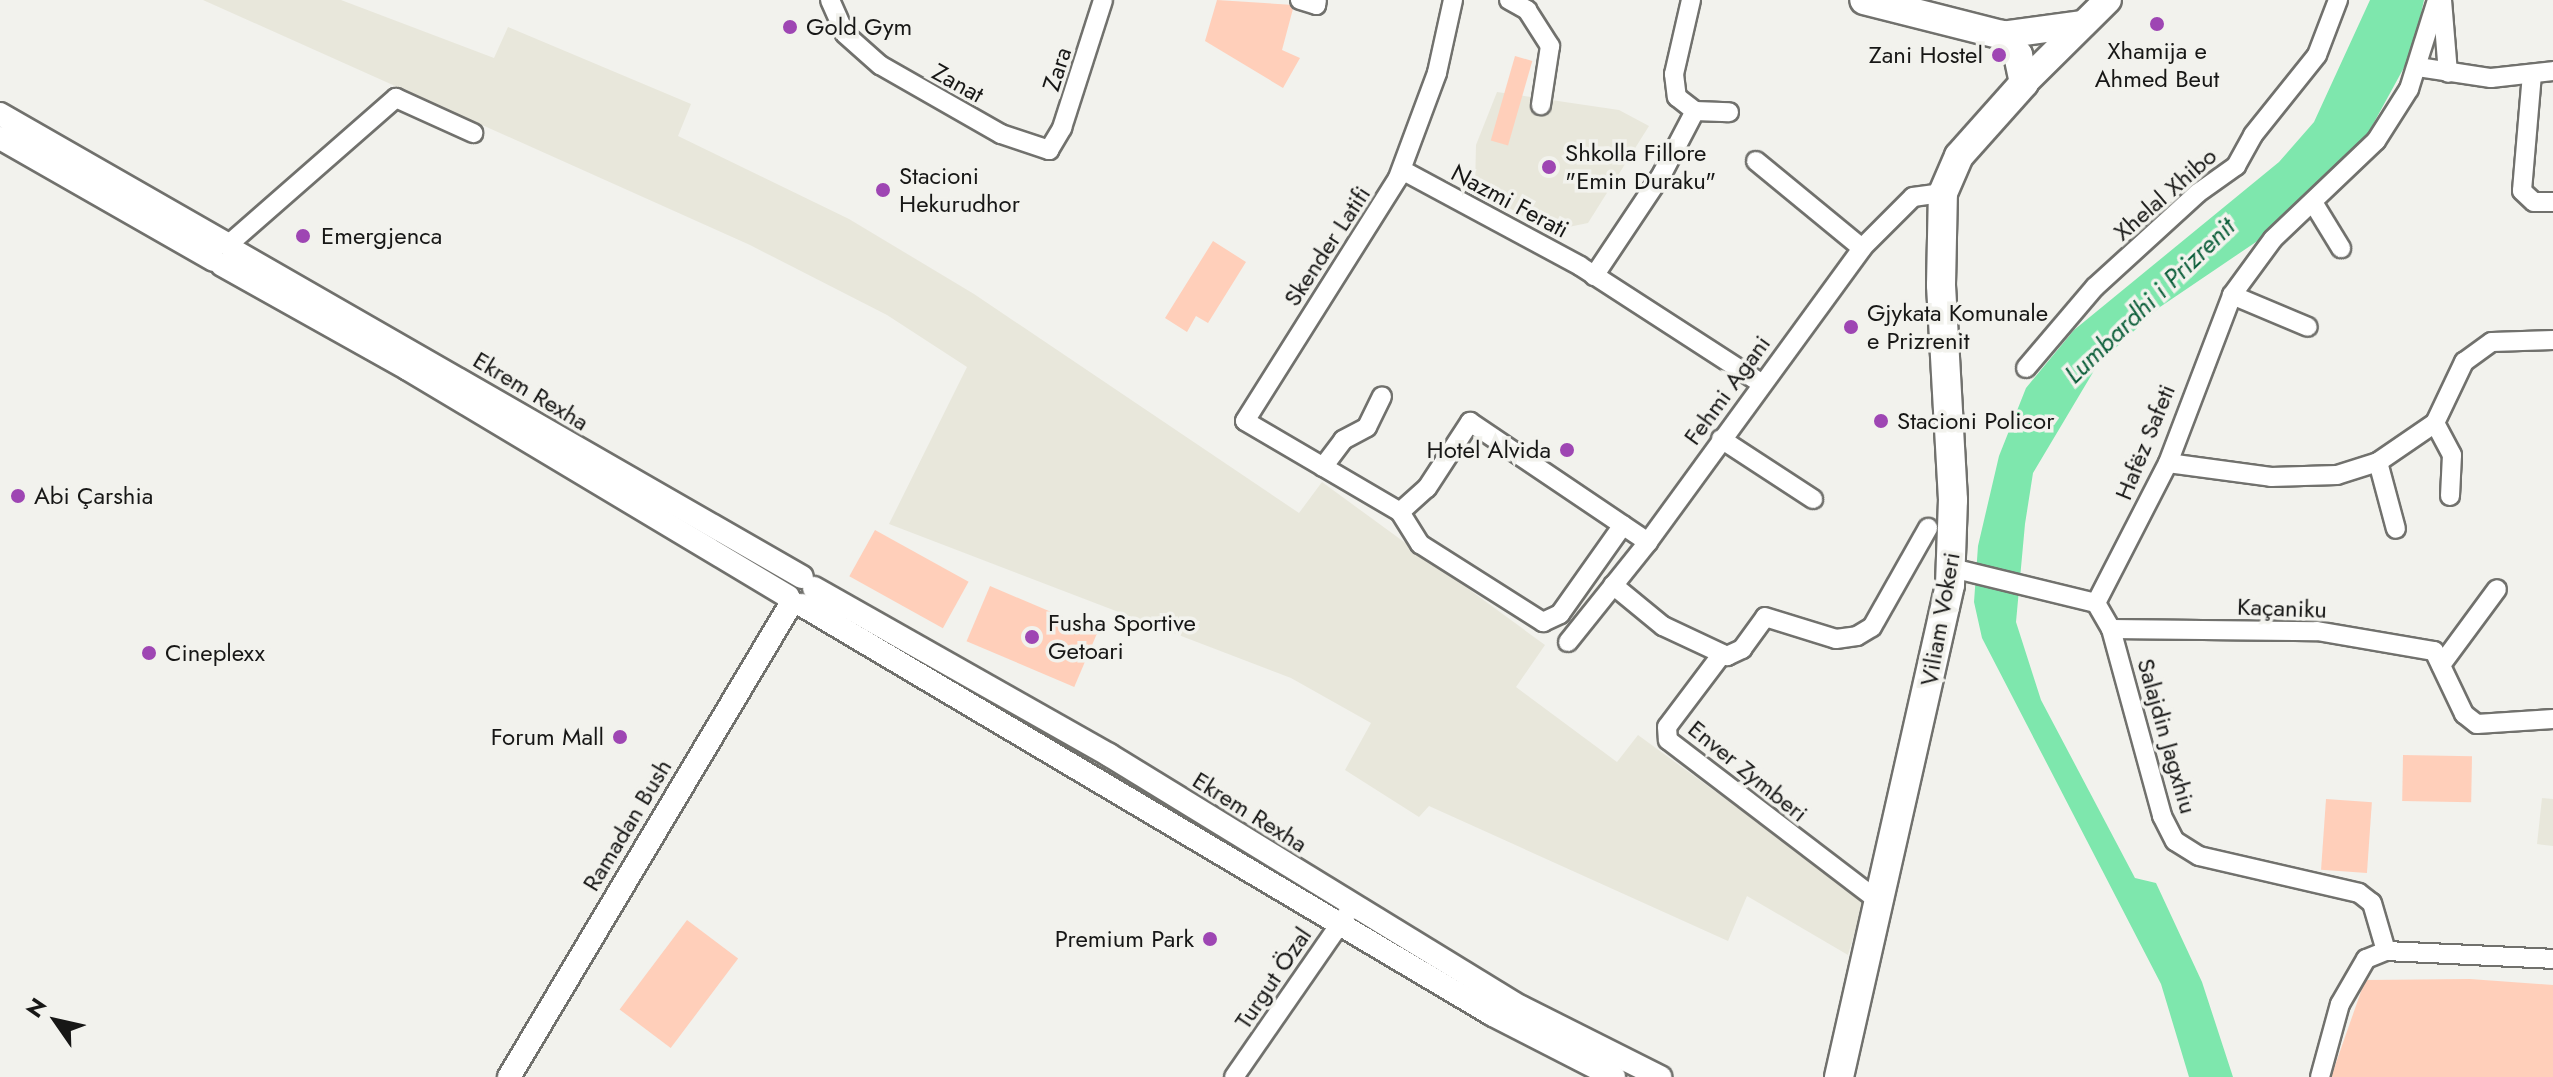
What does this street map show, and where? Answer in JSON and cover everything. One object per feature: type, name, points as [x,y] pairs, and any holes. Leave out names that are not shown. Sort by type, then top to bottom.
[{"type":"main road","name":"Viliam Vokeri","points":[[1839,1077],[1959,569],[1941,285],[1943,193],[1959,156],[2024,83],[2108,0]]},
{"type":"main road","points":[[1881,2],[2002,35],[2081,24]]},
{"type":"main road","points":[[2002,35],[2018,55],[2024,83]]},
{"type":"street","name":"Zanat","points":[[830,0],[845,34],[880,65],[1001,134],[1049,150]]},
{"type":"street","name":"Zara","points":[[1049,150],[1062,128],[1103,0]]},
{"type":"street","points":[[1300,0],[1316,5],[1317,0]]},
{"type":"street","name":"Skender Latifi","points":[[1400,512],[1245,421],[1402,170],[1437,73],[1453,0]]},
{"type":"street","points":[[1509,0],[1534,6],[1550,46],[1541,105]]},
{"type":"street","points":[[1691,0],[1674,74],[1677,97],[1695,111],[1729,112]]},
{"type":"street","name":"Xhelal Xhibo","points":[[2026,368],[2095,287],[2198,193],[2236,166],[2253,135],[2317,55],[2338,0]]},
{"type":"street","points":[[2439,0],[2448,73]]},
{"type":"street","name":"Hafëz Safeti","points":[[2096,603],[2168,463],[2232,295],[2273,239],[2314,204],[2376,141],[2418,67],[2439,0]]},
{"type":"street","points":[[2418,67],[2491,78],[2553,71]]},
{"type":"street","points":[[2532,74],[2522,191],[2534,202],[2553,202]]},
{"type":"street","points":[[225,252],[396,98],[473,133]]},
{"type":"street","points":[[1594,276],[1662,174],[1695,111]]},
{"type":"street","name":"Ekrem Rexha","points":[[0,114],[225,252],[800,594],[1109,755],[1493,1015],[1614,1077]]},
{"type":"street","name":"Ekrem Rexha","points":[[0,138],[225,252]]},
{"type":"street","points":[[1756,161],[1862,248]]},
{"type":"street","name":"Nazmi Ferati","points":[[1402,170],[1594,276],[1761,383]]},
{"type":"street","name":"Fehmi Agani","points":[[1568,642],[1648,542],[1862,248],[1913,197],[1943,193]]},
{"type":"street","points":[[2314,204],[2341,248]]},
{"type":"street","points":[[2232,295],[2308,327]]},
{"type":"street","points":[[2168,463],[2271,477],[2337,475],[2378,462],[2435,423],[2464,362],[2492,342],[2553,340]]},
{"type":"street","points":[[1323,467],[1343,440],[1367,427],[1382,396]]},
{"type":"street","points":[[1623,525],[1560,614],[1543,622],[1525,616],[1420,544],[1400,512],[1427,488],[1470,422],[1623,525],[1648,542]]},
{"type":"street","points":[[2435,423],[2452,455],[2450,496]]},
{"type":"street","points":[[1721,439],[1813,499]]},
{"type":"street","points":[[2378,462],[2396,529]]},
{"type":"street","name":"Enver Zymberi","points":[[1880,902],[1668,740],[1667,727],[1722,654],[1742,649],[1765,617],[1836,639],[1872,627],[1928,528]]},
{"type":"street","points":[[1959,569],[2029,583],[2096,603]]},
{"type":"street","points":[[1613,585],[1663,626],[1722,654]]},
{"type":"street","points":[[2497,589],[2441,665],[2464,714],[2477,724],[2553,719]]},
{"type":"street","name":"Ramadan Bush","points":[[509,1077],[800,594]]},
{"type":"street","name":"Salajdin Jagxhiu","points":[[2096,603],[2111,629],[2162,816],[2175,841],[2199,856],[2359,893],[2372,903],[2386,951]]},
{"type":"street","name":"Kaçaniku","points":[[2111,629],[2317,631],[2434,651],[2441,665]]},
{"type":"street","name":"Ekrem Rexha","points":[[1346,915],[1660,1077]]},
{"type":"street","name":"Turgut Özal","points":[[1234,1077],[1346,915]]},
{"type":"street","points":[[2320,1077],[2340,1004],[2356,971],[2366,959],[2386,951],[2553,959]]},
{"type":"shaded area","points":[[203,0],[341,0],[494,58],[508,27],[691,104],[678,136],[849,219],[974,294],[1299,513],[1322,482],[1545,645],[1516,687],[1617,762],[1638,735],[1864,900],[1848,955],[1747,896],[1728,941],[1429,806],[1419,817],[1345,770],[1371,723],[1291,678],[889,524],[967,367],[887,315],[750,245]]},
{"type":"shaded area","points":[[1217,0],[1294,5],[1282,50],[1300,58],[1283,88],[1205,41]]},
{"type":"shaded area","points":[[1515,56],[1532,61],[1508,146],[1491,141]]},
{"type":"shaded area","name":"Shkolla Fillore \"Emin Duraku\"","points":[[1497,92],[1619,110],[1649,126],[1588,223],[1549,231],[1475,188],[1476,145]]},
{"type":"shaded area","points":[[1213,241],[1246,262],[1208,323],[1196,316],[1187,332],[1165,318]]},
{"type":"shaded area","points":[[875,530],[969,582],[943,628],[849,576]]},
{"type":"shaded area","name":"Fusha Sportive Getoari","points":[[990,586],[1098,632],[1074,687],[967,641]]},
{"type":"shaded area","points":[[2403,755],[2472,756],[2471,802],[2402,801]]},
{"type":"shaded area","points":[[2542,798],[2553,799],[2553,846],[2537,844]]},
{"type":"shaded area","points":[[2326,799],[2372,802],[2367,873],[2321,870]]},
{"type":"shaded area","points":[[687,920],[738,959],[671,1048],[620,1009]]},
{"type":"shaded area","points":[[2470,979],[2553,985],[2553,1077],[2331,1077],[2365,980]]},
{"type":"water","name":"Lumbardhi i Prizrenit","points":[[2370,0],[2424,0],[2413,51],[2365,139],[2287,221],[2160,307],[2098,364],[2033,473],[2016,622],[2041,700],[2135,878],[2156,883],[2202,982],[2233,1077],[2189,1077],[2161,984],[1982,638],[1974,602],[1978,546],[1999,456],[2026,388],[2074,330],[2279,162],[2314,122]]},
{"type":"place","name":"Xhamija e Ahmed Beut","points":[[2157,24]]},
{"type":"place","name":"Gold Gym","points":[[790,27]]},
{"type":"place","name":"Zani Hostel","points":[[1999,55]]},
{"type":"place","name":"Shkolla Fillore \"Emin Duraku\"","points":[[1549,167]]},
{"type":"place","name":"Stacioni Hekurudhor","points":[[883,190]]},
{"type":"place","name":"Emergjenca","points":[[303,236]]},
{"type":"place","name":"Gjykata Komunale e Prizrenit","points":[[1851,327]]},
{"type":"place","name":"Stacioni Policor","points":[[1881,421]]},
{"type":"place","name":"Hotel Alvida","points":[[1567,450]]},
{"type":"place","name":"Abi Çarshia","points":[[18,496]]},
{"type":"place","name":"Fusha Sportive Getoari","points":[[1032,637]]},
{"type":"place","name":"Cineplexx","points":[[149,653]]},
{"type":"place","name":"Forum Mall","points":[[620,737]]},
{"type":"place","name":"Premium Park","points":[[1210,939]]}]
